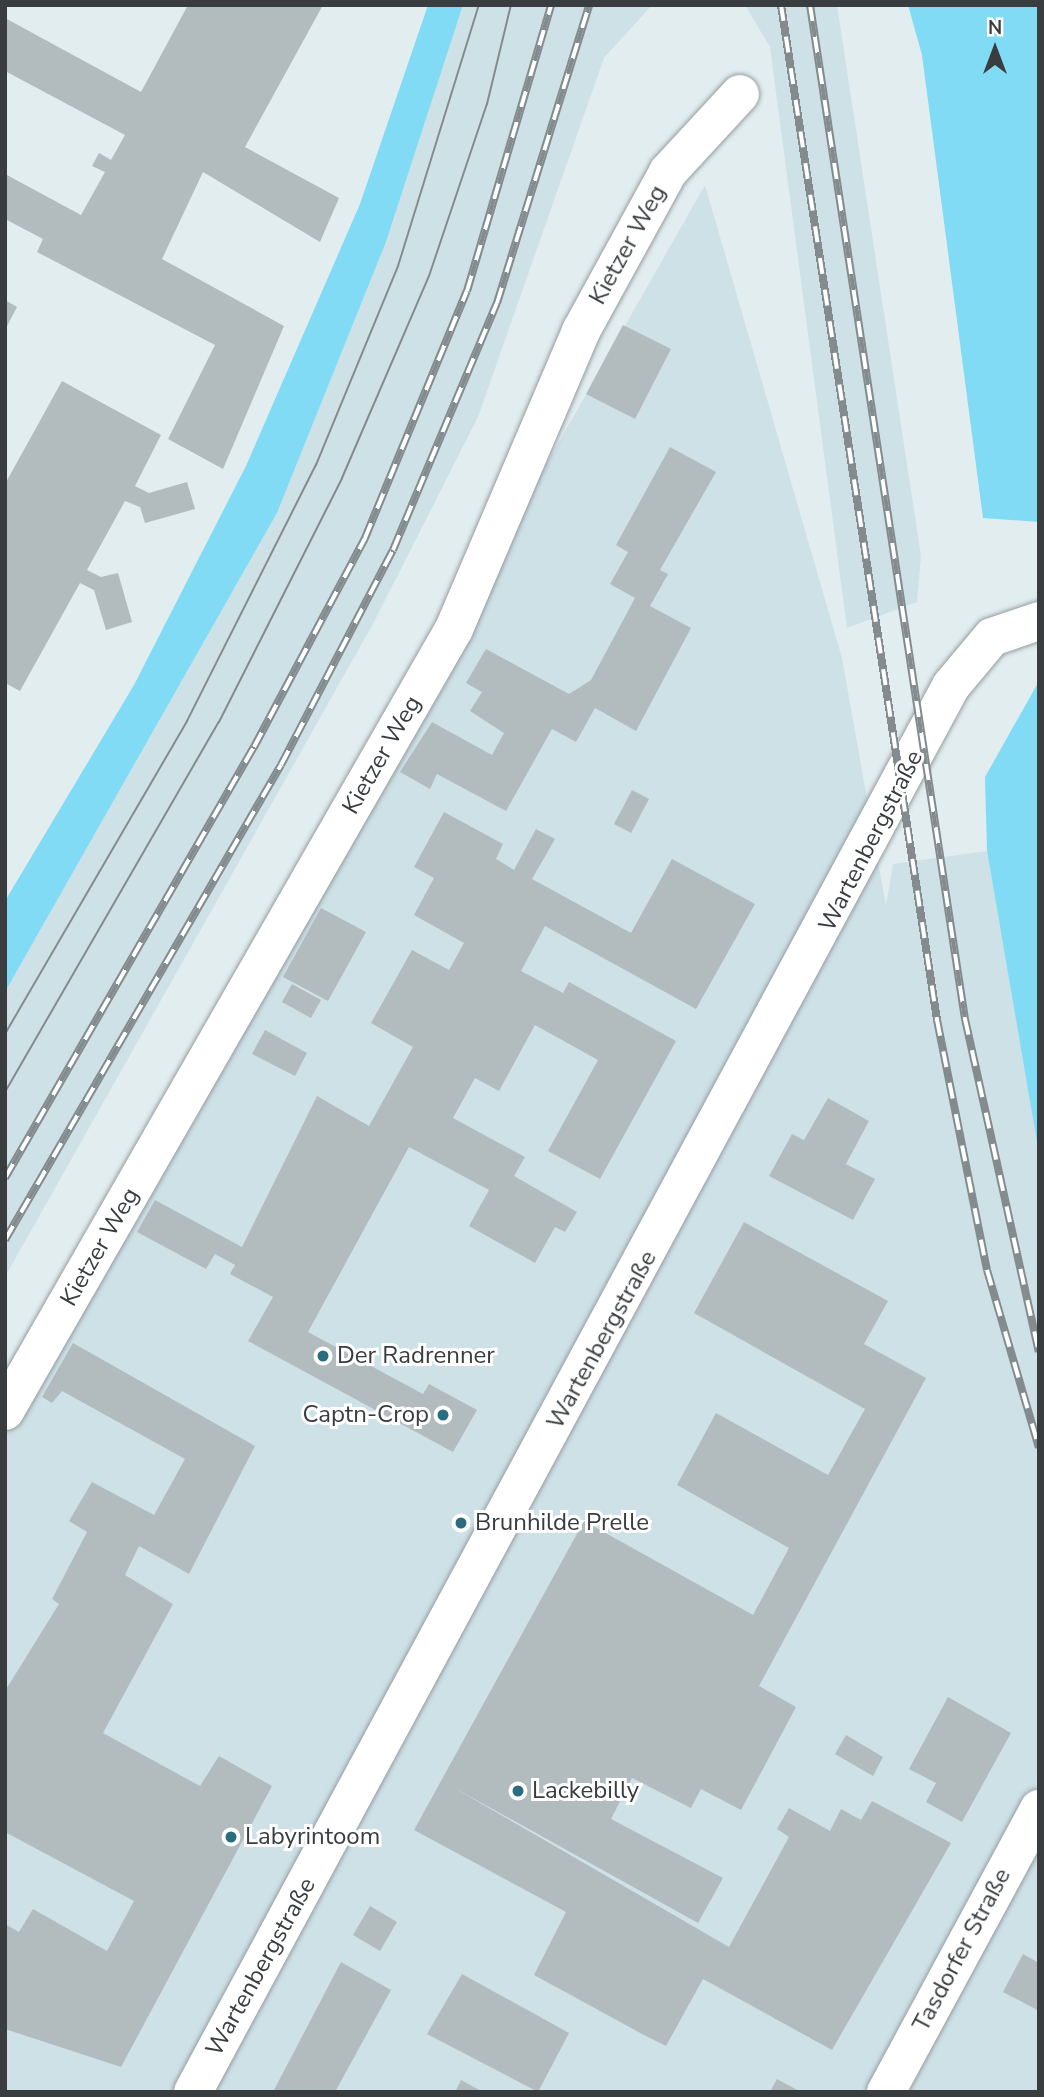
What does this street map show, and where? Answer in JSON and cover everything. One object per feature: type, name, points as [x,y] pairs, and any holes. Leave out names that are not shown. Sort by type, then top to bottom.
[{"type":"street","name":"Kietzer Weg","points":[[5,1411],[454,629],[581,331],[668,172],[740,94]]},
{"type":"street","name":"Wartenbergstraße","points":[[193,2092],[951,686],[992,637],[1039,621]]},
{"type":"street","name":"Tasdorfer Straße","points":[[886,2092],[1039,1809]]},
{"type":"shaded area","points":[[428,5],[463,5],[386,242],[277,513],[5,992],[5,901],[134,685],[246,466],[360,204]]},
{"type":"shaded area","points":[[463,5],[652,5],[604,58],[478,417],[374,622],[5,1277],[5,992],[277,513],[386,242]]},
{"type":"shaded area","points":[[745,5],[837,5],[921,556],[917,602],[847,628],[770,47]]},
{"type":"shaded area","points":[[908,5],[1039,5],[1039,522],[983,518],[922,55]]},
{"type":"shaded area","points":[[705,185],[842,658],[886,906],[893,864],[987,851],[1039,1154],[1039,2092],[5,2092],[5,1417]]},
{"type":"shaded area","points":[[1039,681],[1039,1154],[987,851],[985,777]]},
{"type":"building","points":[[188,5],[323,5],[245,147],[339,198],[320,242],[203,172],[162,259],[284,326],[223,469],[168,439],[215,345],[37,252],[43,239],[5,219],[5,174],[81,215],[105,172],[92,166],[99,153],[111,160],[125,135],[5,71],[5,18],[141,92]]},
{"type":"building","points":[[5,300],[17,307],[5,330]]},
{"type":"building","points":[[623,325],[671,349],[635,419],[586,394]]},
{"type":"building","points":[[62,381],[161,435],[135,486],[149,493],[187,482],[195,509],[145,523],[140,507],[125,501],[87,570],[101,577],[118,573],[132,622],[106,630],[94,590],[80,583],[20,691],[5,683],[5,484]]},
{"type":"building","points":[[670,447],[716,472],[660,570],[668,574],[650,606],[691,628],[636,731],[595,708],[576,742],[552,729],[506,811],[437,774],[430,789],[400,772],[432,722],[492,755],[504,733],[470,711],[482,692],[466,683],[486,649],[569,694],[591,680],[635,598],[610,584],[628,552],[616,545]]},
{"type":"building","points":[[632,790],[649,799],[631,833],[614,824]]},
{"type":"building","points":[[444,812],[503,844],[496,859],[514,870],[536,829],[555,839],[532,879],[631,933],[672,859],[755,904],[696,1009],[545,926],[521,971],[563,993],[569,982],[676,1041],[600,1179],[548,1151],[598,1060],[535,1025],[499,1091],[475,1078],[453,1118],[525,1157],[514,1176],[577,1212],[565,1232],[555,1227],[535,1263],[469,1226],[489,1190],[409,1147],[308,1332],[423,1394],[429,1384],[477,1410],[453,1452],[248,1341],[273,1297],[230,1274],[235,1265],[215,1254],[206,1269],[137,1232],[155,1200],[242,1247],[317,1096],[369,1126],[413,1047],[371,1023],[412,950],[449,970],[464,943],[414,915],[434,878],[414,867]]},
{"type":"building","points":[[321,908],[366,932],[328,1001],[283,977]]},
{"type":"building","points":[[292,984],[321,1000],[311,1018],[282,1002]]},
{"type":"building","points":[[265,1030],[307,1053],[295,1076],[252,1054]]},
{"type":"building","points":[[828,1098],[869,1121],[846,1164],[875,1179],[853,1220],[769,1176],[792,1134],[804,1140]]},
{"type":"building","points":[[744,1222],[888,1301],[864,1344],[926,1378],[759,1686],[796,1707],[741,1810],[701,1789],[691,1808],[632,1778],[611,1819],[723,1878],[698,1923],[451,1786],[729,1947],[789,1837],[777,1829],[789,1808],[830,1831],[841,1809],[861,1820],[872,1801],[951,1843],[832,2050],[703,1979],[666,2046],[644,2035],[534,1975],[566,1912],[414,1830],[584,1521],[753,1615],[789,1548],[677,1485],[716,1413],[828,1475],[865,1409],[694,1313]]},
{"type":"building","points":[[73,1343],[255,1446],[189,1574],[139,1546],[125,1575],[173,1604],[103,1733],[200,1786],[219,1756],[272,1786],[121,2067],[5,2029],[5,1924],[19,1932],[33,1909],[107,1951],[134,1901],[5,1832],[5,1691],[59,1604],[52,1599],[87,1532],[69,1521],[92,1482],[154,1515],[185,1459],[62,1391],[52,1403],[42,1397]]},
{"type":"building","points":[[948,1697],[1011,1733],[962,1822],[926,1802],[936,1783],[909,1769]]},
{"type":"building","points":[[846,1735],[883,1757],[873,1776],[835,1754]]},
{"type":"building","points":[[370,1906],[397,1922],[380,1951],[353,1935]]},
{"type":"building","points":[[1023,1954],[1039,1963],[1039,2011],[1003,1992]]},
{"type":"building","points":[[341,1962],[391,1990],[335,2092],[273,2092]]},
{"type":"building","points":[[462,1974],[569,2033],[538,2092],[427,2034]]},
{"type":"building","points":[[777,2079],[801,2092],[770,2092]]},
{"type":"building","points":[[461,2080],[483,2092],[455,2092]]},
{"type":"tram line","points":[[5,1034],[187,721],[316,465],[398,266],[479,5]]},
{"type":"tram line","points":[[5,1092],[219,722],[342,478],[429,276],[487,104],[511,5]]},
{"type":"railway","points":[[5,1178],[254,747],[365,538],[467,291],[551,5]]},
{"type":"railway","points":[[5,1240],[281,765],[393,550],[497,303],[589,5]]},
{"type":"railway","points":[[781,5],[937,1020],[987,1270],[1039,1448]]},
{"type":"railway","points":[[810,5],[965,1019],[1039,1352]]},
{"type":"place","name":"Der Radrenner","points":[[323,1356]]},
{"type":"place","name":"Captn-Crop","points":[[443,1415]]},
{"type":"place","name":"Brunhilde Prelle","points":[[461,1523]]},
{"type":"place","name":"Lackebilly","points":[[518,1791]]},
{"type":"place","name":"Labyrintoom","points":[[231,1837]]}]
